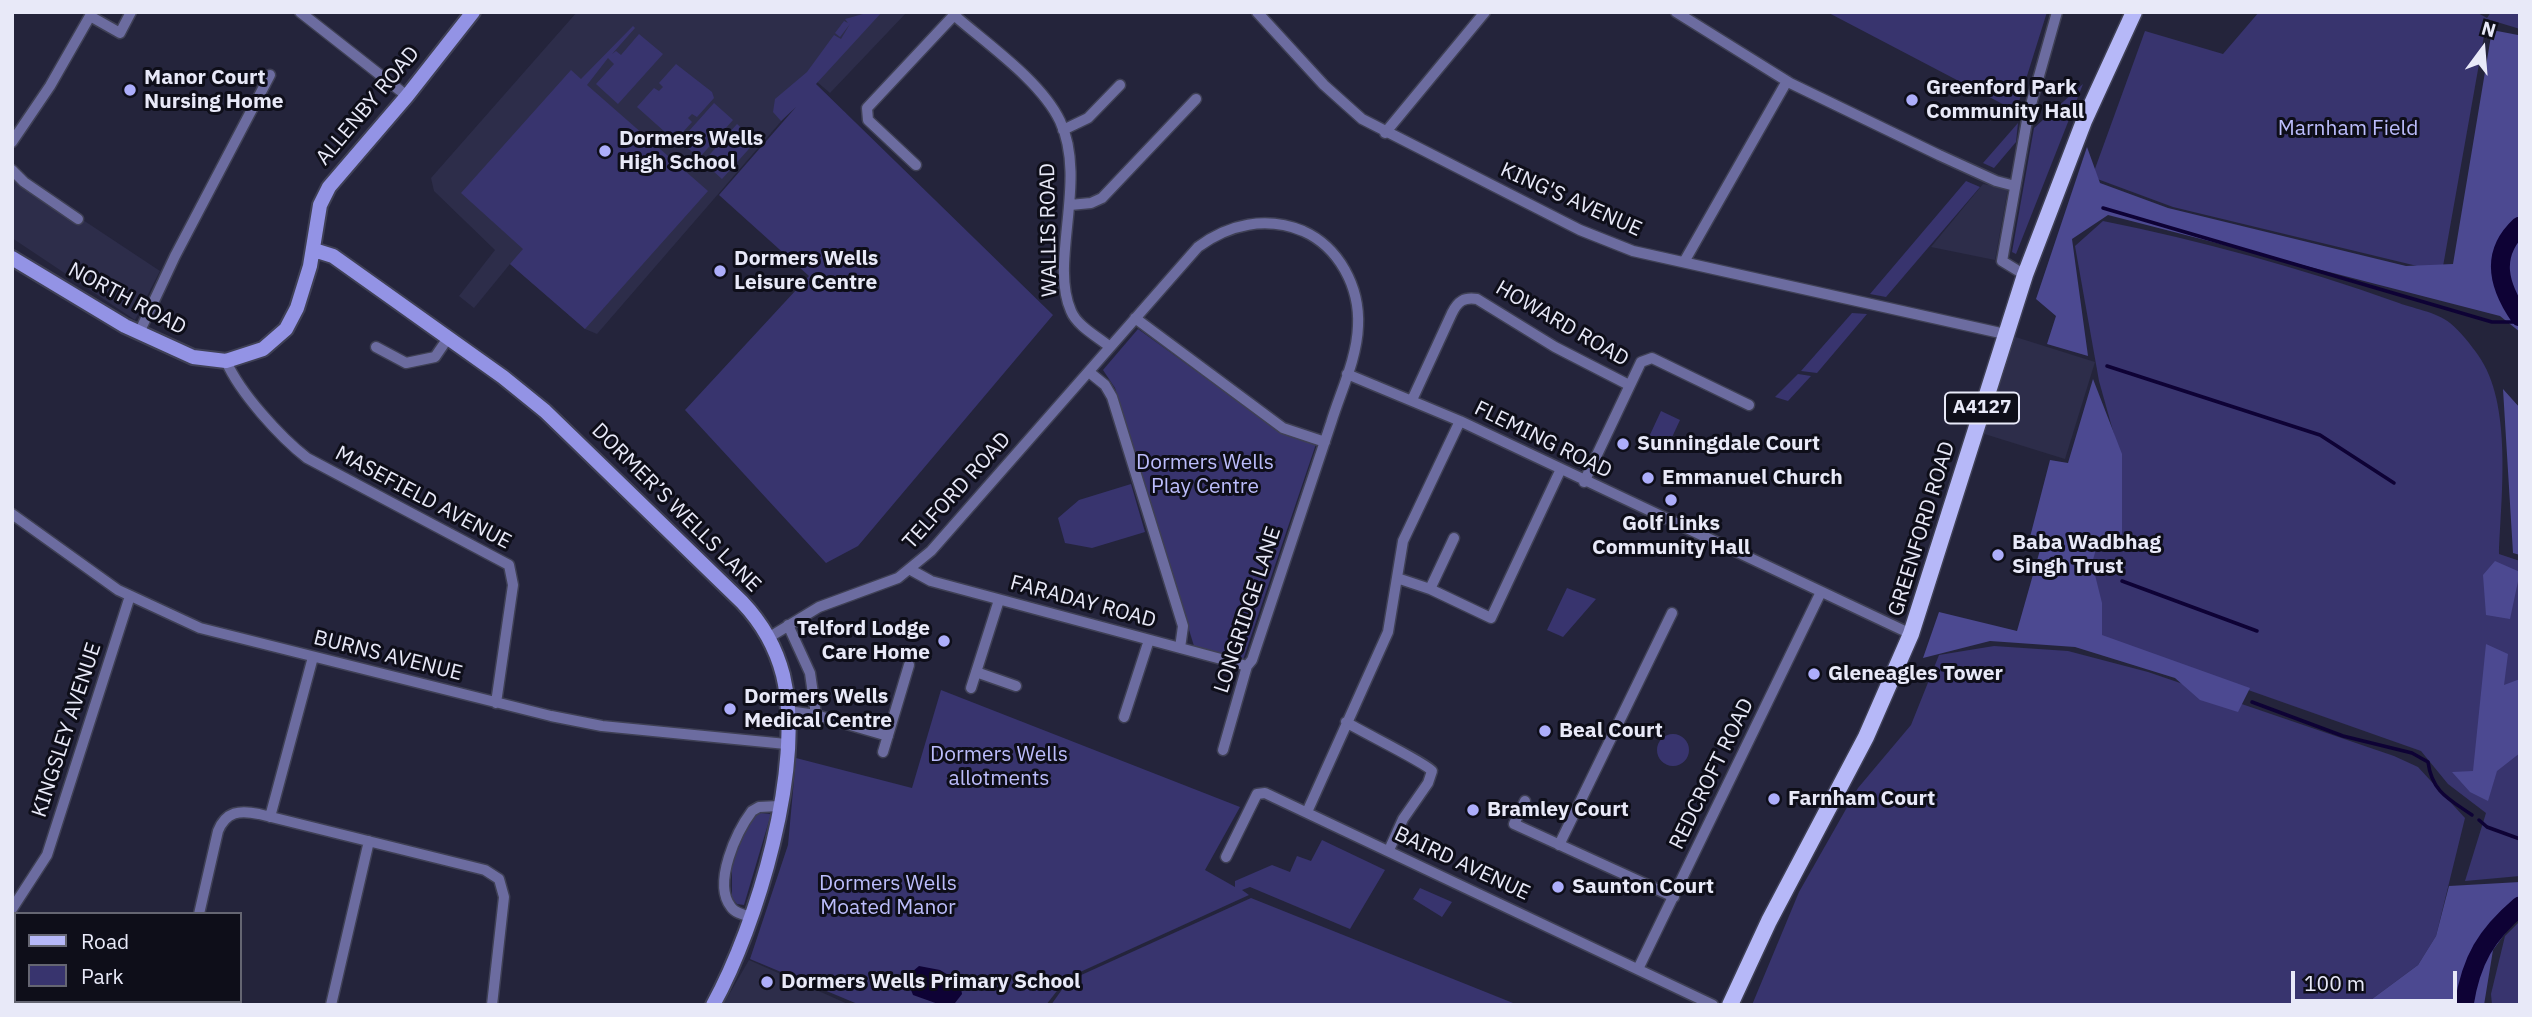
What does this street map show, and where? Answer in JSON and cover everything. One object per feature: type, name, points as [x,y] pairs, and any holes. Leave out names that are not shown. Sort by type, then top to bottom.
[{"type":"main road","name":"GREENFORD ROAD","points":[[1730,1005],[1769,921],[1866,737],[1911,634],[2025,275],[2084,121],[2134,12]]},
{"type":"street","points":[[12,142],[41,101],[90,16],[120,33],[131,12]]},
{"type":"street","points":[[300,12],[407,96]]},
{"type":"street","name":"ALLENBY ROAD","points":[[226,361],[263,349],[286,329],[301,298],[314,250],[320,205],[328,187],[407,96],[473,12]]},
{"type":"street","name":"KING'S AVENUE","points":[[1256,12],[1350,111],[1385,133],[1580,230],[1633,251],[2005,334]]},
{"type":"street","points":[[1385,133],[1485,12]]},
{"type":"street","points":[[1676,12],[1787,81],[1939,155],[1996,181],[2015,186]]},
{"type":"street","points":[[2025,275],[2002,261],[2028,115],[2057,12]]},
{"type":"street","points":[[916,165],[868,120],[867,108],[956,14]]},
{"type":"street","name":"WALLIS ROAD","points":[[956,14],[1042,95],[1063,130],[1069,166],[1070,205],[1065,273],[1068,304],[1074,317],[1110,347]]},
{"type":"street","points":[[139,333],[175,256],[270,75]]},
{"type":"street","points":[[1684,262],[1787,81]]},
{"type":"street","points":[[1063,130],[1088,118],[1120,85]]},
{"type":"street","points":[[1070,205],[1091,203],[1102,198],[1196,99]]},
{"type":"street","points":[[12,170],[24,182],[78,219]]},
{"type":"street","name":"TELFORD ROAD","points":[[768,638],[820,607],[885,584],[911,570],[948,534],[1188,256],[1218,234],[1258,223],[1290,227],[1309,234],[1327,247],[1340,262],[1354,291],[1358,328],[1347,374]]},
{"type":"street","name":"DORMER’S WELLS LANE","points":[[314,250],[333,256],[511,384],[582,445],[742,602],[768,638],[783,674],[788,711],[779,806],[751,917],[713,1005]]},
{"type":"street","name":"NORTH ROAD","points":[[12,258],[139,333],[202,360],[226,361]]},
{"type":"street","name":"HOWARD ROAD","points":[[1412,400],[1452,313],[1458,303],[1467,298],[1477,299],[1555,347],[1629,384]]},
{"type":"street","points":[[1135,317],[1283,428],[1325,442]]},
{"type":"street","points":[[376,346],[406,363],[435,357],[448,338]]},
{"type":"street","points":[[1584,482],[1641,362],[1652,358],[1749,405]]},
{"type":"street","name":"MASEFIELD AVENUE","points":[[226,361],[233,377],[291,445],[307,458],[509,565],[513,585],[496,703]]},
{"type":"street","points":[[1089,372],[1105,385],[1112,397],[1184,626],[1180,648]]},
{"type":"street","name":"FLEMING ROAD","points":[[1347,374],[1460,421],[1820,594],[1911,634]]},
{"type":"street","name":"LONGRIDGE LANE","points":[[1223,750],[1247,666],[1252,660],[1347,374]]},
{"type":"street","points":[[1307,812],[1388,632],[1403,541],[1460,421]]},
{"type":"street","points":[[1397,578],[1430,589],[1491,618],[1560,471]]},
{"type":"street","name":"BURNS AVENUE","points":[[12,514],[87,569],[130,596],[200,628],[496,703],[602,726],[786,744]]},
{"type":"street","points":[[1430,589],[1454,538]]},
{"type":"street","name":"FARADAY ROAD","points":[[911,570],[931,581],[1247,666]]},
{"type":"street","name":"REDCROFT ROAD","points":[[1638,969],[1820,594]]},
{"type":"street","name":"KINGSLEY AVENUE","points":[[12,909],[47,855],[130,596]]},
{"type":"street","points":[[971,688],[999,600]]},
{"type":"street","points":[[1559,845],[1672,613]]},
{"type":"street","points":[[788,625],[810,673],[816,715]]},
{"type":"street","points":[[1124,717],[1149,640]]},
{"type":"street","points":[[270,817],[313,657]]},
{"type":"street","points":[[883,752],[909,665]]},
{"type":"street","points":[[976,672],[1016,686]]},
{"type":"street","points":[[788,711],[816,715],[888,736]]},
{"type":"street","points":[[1346,722],[1387,747],[1423,763],[1432,771],[1428,783],[1403,820],[1389,850]]},
{"type":"street","name":"BAIRD AVENUE","points":[[1226,858],[1257,794],[1265,793],[1713,1005]]},
{"type":"street","points":[[1525,801],[1514,824],[1674,897]]},
{"type":"street","points":[[751,917],[733,909],[727,898],[729,855],[752,811],[759,807],[779,806]]},
{"type":"street","points":[[200,912],[218,831],[224,820],[237,812],[270,817],[485,870],[499,879],[504,897],[492,1005]]},
{"type":"street","points":[[331,1005],[369,841]]},
{"type":"shaded area","name":"Dormers Wells High School","points":[[577,12],[907,12],[830,93],[816,81],[597,334],[585,329],[510,264],[474,308],[459,296],[495,250],[434,191],[431,178]]},
{"type":"shaded area","points":[[2492,30],[2518,35],[2520,48],[2520,332],[2500,316],[2108,215],[2072,239],[2088,356],[2047,344],[2056,316],[2036,299],[2087,147],[2100,183],[2168,208],[2406,266],[2453,264]]},
{"type":"shaded area","points":[[12,173],[160,271],[135,320],[12,238]]},
{"type":"shaded area","points":[[1983,184],[2008,188],[1995,260],[1931,247]]},
{"type":"shaded area","points":[[2006,334],[2095,362],[2065,459],[1975,431]]},
{"type":"shaded area","points":[[2093,379],[2122,454],[2122,534],[2099,539],[2092,563],[2102,603],[2102,635],[2250,688],[2238,712],[2200,700],[2175,678],[2075,647],[1990,641],[1923,658],[1939,612],[2017,631],[2042,543],[2030,537],[2050,460],[2068,463]]},
{"type":"shaded area","points":[[2503,389],[2520,408],[2520,555],[2513,553]]},
{"type":"shaded area","points":[[2495,561],[2520,572],[2510,619],[2486,615],[2483,575]]},
{"type":"shaded area","points":[[2486,644],[2508,654],[2504,685],[2520,679],[2520,753],[2497,771],[2488,801],[2470,792],[2452,772],[2473,771]]},
{"type":"shaded area","points":[[2520,882],[2520,913],[2493,950],[2484,1005],[2364,1005],[2418,965],[2436,936],[2449,886]]},
{"type":"shaded area","name":"Dormers Wells Primary School","points":[[749,960],[850,1005],[723,1005]]},
{"type":"shaded area","points":[[919,966],[940,970],[960,982],[962,994],[955,1003],[941,1005],[913,995],[906,977]]},
{"type":"green space","points":[[870,12],[882,12],[816,84],[1053,315],[858,546],[826,563],[685,410],[809,276],[719,195],[796,107],[781,121],[773,112],[775,99],[807,72],[834,35],[841,39],[850,24],[840,37],[835,33],[844,21],[848,23],[845,19]]},
{"type":"green space","points":[[1827,12],[2047,12],[2016,111]]},
{"type":"green space","name":"Marnham Field","points":[[2259,12],[2476,12],[2487,18],[2491,12],[2520,12],[2520,29],[2487,19],[2442,272],[2173,207],[2092,177],[2145,31],[2223,54]]},
{"type":"green space","points":[[633,26],[635,28],[612,54],[616,51],[621,55],[639,34],[663,54],[618,104],[596,84],[614,64],[608,58],[587,85],[708,191],[585,329],[510,264],[523,249],[461,193],[571,70],[581,79]]},
{"type":"green space","points":[[676,64],[712,92],[714,98],[697,117],[692,114],[688,118],[692,122],[675,141],[637,107],[654,88],[659,91],[663,87],[659,83]]},
{"type":"green space","points":[[2083,84],[2016,254],[2012,252],[2034,128]]},
{"type":"green space","points":[[714,103],[733,120],[699,158],[680,141]]},
{"type":"green space","points":[[2018,123],[2016,142],[1994,168],[1983,163]]},
{"type":"green space","points":[[737,124],[756,141],[722,179],[703,162]]},
{"type":"green space","points":[[1966,181],[1980,187],[1886,297],[1870,294]]},
{"type":"green space","points":[[2103,221],[2251,256],[2431,313],[2454,326],[2478,355],[2489,375],[2501,424],[2499,554],[2520,561],[2520,876],[2465,881],[2486,813],[2448,784],[2421,751],[2098,637],[2089,561],[2120,456],[2099,381],[2075,246]]},
{"type":"green space","points":[[1852,313],[1867,314],[1817,373],[1801,371]]},
{"type":"green space","name":"Dormers Wells Play Centre","points":[[1138,329],[1278,430],[1316,444],[1243,660],[1194,646],[1115,388],[1103,370]]},
{"type":"green space","points":[[1798,374],[1811,376],[1788,401],[1775,397]]},
{"type":"green space","points":[[1661,411],[1680,420],[1667,448],[1648,439]]},
{"type":"green space","points":[[1131,484],[1145,532],[1092,548],[1065,543],[1058,518],[1079,500]]},
{"type":"green space","points":[[1567,588],[1596,599],[1563,637],[1547,630]]},
{"type":"green space","points":[[1994,646],[2068,651],[2148,672],[2394,756],[2418,767],[2465,818],[2436,936],[2418,965],[2364,1005],[1752,1005],[1799,892],[1858,788],[1911,725],[1939,655]]},
{"type":"green space","name":"Dormers Wells Moated Manor","points":[[941,690],[1240,807],[1205,870],[1235,887],[1235,881],[1272,865],[1290,872],[1297,856],[1311,861],[1322,840],[1385,870],[1350,929],[1250,887],[1242,890],[1249,895],[1067,978],[1046,1005],[860,1005],[750,959],[788,845],[796,758],[912,788]]},
{"type":"green space","points":[[1673,734],[1684,739],[1689,750],[1684,761],[1673,766],[1662,761],[1657,750],[1662,739]]},
{"type":"green space","points":[[771,814],[744,905],[737,904],[732,898],[732,863],[752,816]]},
{"type":"green space","points":[[1420,888],[1452,902],[1442,917],[1413,899]]},
{"type":"green space","points":[[1251,898],[1518,1005],[1051,1005],[1068,981]]},
{"type":"green space","points":[[2520,921],[2520,1005],[2492,1005],[2491,994],[2505,936]]},
{"type":"waterway","points":[[2103,208],[2492,322],[2520,322]]},
{"type":"waterway","points":[[2520,226],[2504,248],[2500,271],[2507,294],[2520,317]]},
{"type":"waterway","points":[[2107,366],[2320,435],[2394,483]]},
{"type":"waterway","points":[[2122,581],[2257,631]]},
{"type":"waterway","points":[[2252,702],[2343,736],[2412,753],[2428,762],[2433,781],[2443,794],[2472,815]]},
{"type":"waterway","points":[[2479,820],[2487,827],[2520,839]]},
{"type":"waterway","points":[[2464,1005],[2471,975],[2482,950],[2498,927],[2520,906]]},
{"type":"place","name":"Manor Court Nursing Home","points":[[130,90]]},
{"type":"place","name":"Greenford Park Community Hall","points":[[1912,100]]},
{"type":"place","name":"Dormers Wells High School","points":[[605,151]]},
{"type":"place","name":"Dormers Wells Leisure Centre","points":[[720,271]]},
{"type":"place","name":"Sunningdale Court","points":[[1623,444]]},
{"type":"place","name":"Emmanuel Church","points":[[1648,478]]},
{"type":"place","name":"Golf Links Community Hall","points":[[1671,500]]},
{"type":"place","name":"Baba Wadbhag Singh Trust","points":[[1998,555]]},
{"type":"place","name":"Telford Lodge Care Home","points":[[944,641]]},
{"type":"place","name":"Gleneagles Tower","points":[[1814,674]]},
{"type":"place","name":"Dormers Wells Medical Centre","points":[[730,709]]},
{"type":"place","name":"Beal Court","points":[[1545,731]]},
{"type":"place","name":"Farnham Court","points":[[1774,799]]},
{"type":"place","name":"Bramley Court","points":[[1473,810]]},
{"type":"place","name":"Saunton Court","points":[[1558,887]]},
{"type":"place","name":"Dormers Wells Primary School","points":[[767,982]]},
{"type":"park label","name":"Dormers Wells allotments","points":[[999,767]]}]
